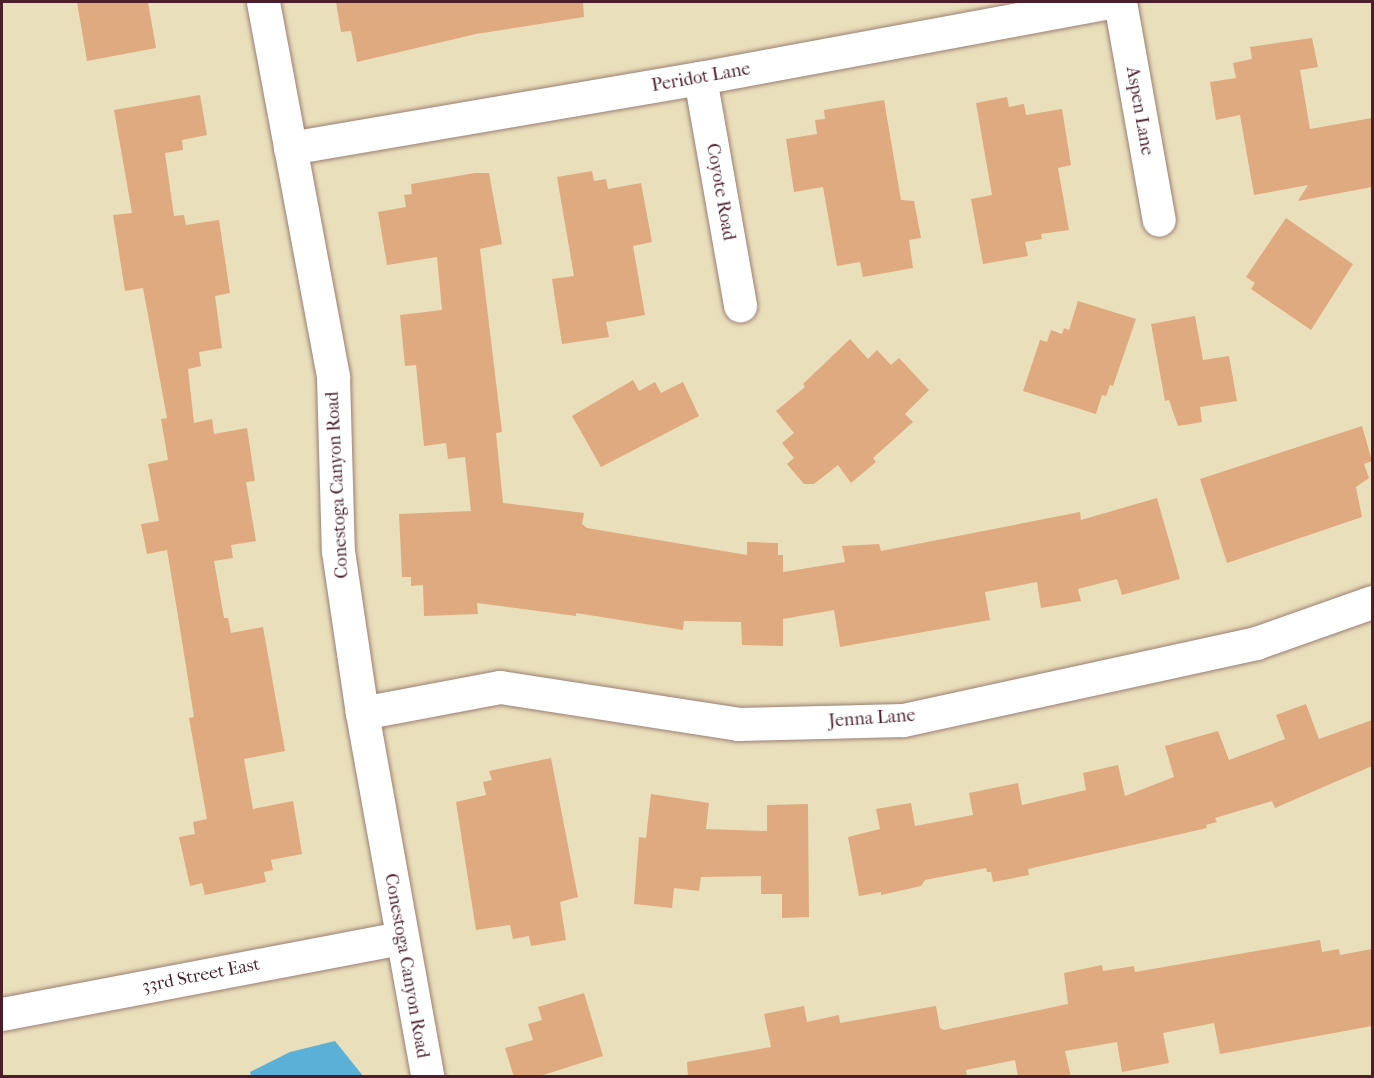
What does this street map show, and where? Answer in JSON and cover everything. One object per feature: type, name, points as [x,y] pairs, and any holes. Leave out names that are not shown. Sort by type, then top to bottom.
[{"type":"street","name":"Conestoga Canyon Road","points":[[263,2],[333,377],[338,551],[362,713],[400,938],[427,1077]]},
{"type":"street","name":"Peridot Lane","points":[[290,148],[700,78],[1111,2]]},
{"type":"street","name":"Aspen Lane","points":[[1119,2],[1159,220]]},
{"type":"street","name":"Coyote Road","points":[[700,78],[740,306]]},
{"type":"street","name":"Jenna Lane","points":[[362,713],[500,687],[738,724],[903,720],[1256,644],[1372,602]]},
{"type":"street","name":"33rd Street East","points":[[2,1014],[400,938]]},
{"type":"water","points":[[335,1041],[363,1076],[251,1076],[250,1072],[290,1052]]},
{"type":"building","points":[[77,2],[148,2],[156,48],[87,61]]},
{"type":"building","points":[[336,2],[583,2],[584,17],[476,34],[357,62],[351,31],[341,32]]},
{"type":"building","points":[[1312,38],[1318,67],[1300,70],[1310,129],[1372,118],[1372,187],[1298,201],[1308,185],[1254,195],[1240,115],[1216,120],[1210,82],[1236,78],[1233,63],[1252,59],[1250,47]]},
{"type":"building","points":[[200,95],[207,135],[182,140],[183,150],[165,153],[174,216],[184,215],[186,225],[219,220],[230,293],[215,296],[222,348],[199,352],[201,366],[188,369],[194,423],[212,419],[214,434],[247,428],[255,481],[246,482],[256,541],[231,545],[233,558],[214,561],[224,618],[228,618],[231,633],[263,627],[285,751],[244,759],[253,809],[293,801],[302,854],[271,860],[273,870],[264,872],[266,882],[205,895],[202,883],[190,886],[179,837],[195,834],[193,822],[207,819],[189,718],[194,717],[167,550],[147,554],[141,524],[159,521],[148,464],[168,460],[161,419],[167,418],[143,288],[125,291],[113,215],[132,213],[114,110]]},
{"type":"building","points":[[1007,97],[1009,107],[1024,104],[1026,115],[1062,109],[1071,165],[1058,168],[1069,230],[1041,234],[1042,239],[1025,242],[1028,256],[983,264],[971,199],[992,195],[976,103]]},
{"type":"building","points":[[884,100],[901,200],[914,201],[921,238],[909,240],[913,268],[863,277],[860,262],[837,266],[823,187],[794,192],[786,139],[817,134],[815,120],[825,119],[824,110]]},
{"type":"building","points":[[592,171],[594,181],[606,179],[608,189],[641,183],[652,242],[633,246],[645,315],[606,322],[609,337],[562,344],[552,279],[574,276],[557,177]]},
{"type":"building","points":[[475,173],[489,173],[502,244],[480,249],[502,432],[496,433],[503,503],[584,513],[582,524],[587,528],[747,555],[747,542],[778,543],[778,555],[783,555],[783,572],[845,562],[842,546],[879,544],[881,551],[1080,512],[1081,520],[1157,498],[1180,579],[1122,595],[1117,579],[1078,589],[1081,601],[1041,608],[1037,582],[985,592],[990,620],[840,647],[834,610],[783,619],[783,646],[742,645],[741,622],[684,621],[683,630],[576,613],[576,616],[477,603],[478,614],[424,616],[423,585],[411,586],[411,577],[402,577],[399,514],[471,511],[465,457],[448,459],[446,443],[424,446],[416,365],[405,366],[400,315],[442,310],[437,257],[387,265],[378,212],[406,207],[404,195],[412,194],[411,184]]},
{"type":"building","points":[[1286,218],[1353,264],[1311,330],[1251,289],[1255,283],[1246,277]]},
{"type":"building","points":[[1078,301],[1136,319],[1113,386],[1110,385],[1106,396],[1102,395],[1096,414],[1023,391],[1040,340],[1047,342],[1051,330],[1062,334],[1064,328],[1069,330]]},
{"type":"building","points":[[1195,316],[1203,360],[1229,356],[1237,401],[1200,407],[1202,422],[1178,426],[1169,400],[1165,401],[1151,324]]},
{"type":"building","points":[[850,339],[868,359],[877,350],[891,365],[899,358],[929,390],[905,414],[913,422],[873,458],[876,462],[851,483],[838,465],[814,484],[804,484],[787,464],[794,458],[782,443],[794,433],[776,411],[805,387],[803,384]]},
{"type":"building","points":[[633,380],[639,391],[655,382],[661,393],[683,382],[699,416],[601,467],[572,416]]},
{"type":"building","points":[[1362,426],[1372,461],[1364,464],[1369,478],[1356,487],[1362,517],[1227,563],[1200,479]]},
{"type":"building","points":[[1306,704],[1319,739],[1372,720],[1372,766],[1275,808],[1272,801],[1215,818],[1217,822],[1206,825],[1207,828],[1028,869],[1029,875],[993,882],[991,872],[987,872],[986,868],[925,880],[921,886],[881,895],[881,892],[859,896],[848,837],[880,829],[876,809],[911,803],[915,826],[973,815],[969,793],[1018,783],[1022,805],[1086,790],[1083,773],[1118,765],[1125,796],[1174,777],[1165,746],[1218,731],[1229,760],[1285,739],[1276,715]]},
{"type":"building","points":[[551,758],[578,897],[560,902],[566,940],[531,946],[529,936],[513,939],[510,925],[476,930],[456,802],[486,795],[483,782],[492,780],[489,771]]},
{"type":"building","points":[[651,794],[709,803],[706,829],[767,831],[767,805],[808,804],[809,917],[782,918],[782,894],[761,894],[761,876],[701,877],[699,891],[674,888],[672,908],[634,904],[639,837],[646,838]]},
{"type":"building","points":[[1320,940],[1322,952],[1339,949],[1340,955],[1372,949],[1372,1026],[1220,1054],[1214,1023],[1163,1033],[1169,1063],[1122,1072],[1117,1042],[1065,1051],[1071,1077],[1018,1077],[1015,1060],[966,1070],[967,1077],[688,1077],[687,1062],[771,1047],[764,1014],[804,1006],[807,1022],[839,1015],[840,1023],[936,1006],[940,1028],[944,1030],[1068,1004],[1064,973],[1102,965],[1103,971],[1134,966],[1135,972]]},
{"type":"building","points":[[584,993],[603,1056],[537,1077],[514,1077],[505,1048],[533,1040],[528,1024],[542,1020],[538,1007]]}]
